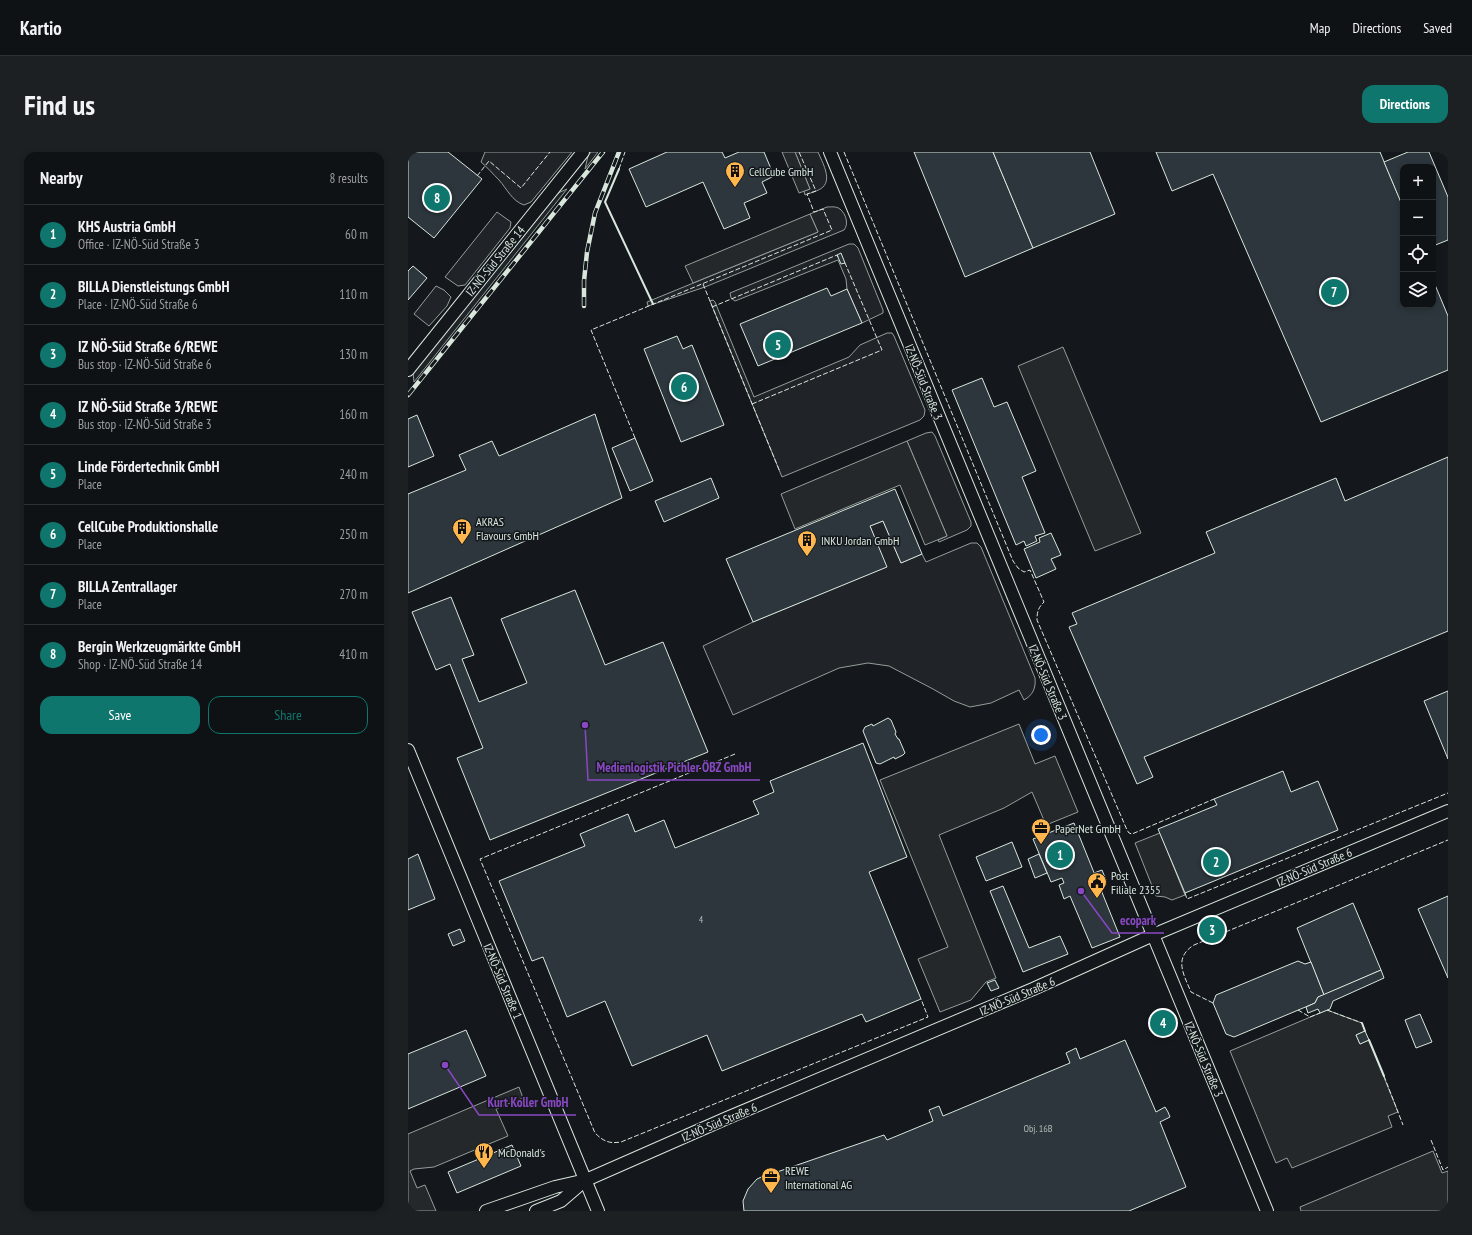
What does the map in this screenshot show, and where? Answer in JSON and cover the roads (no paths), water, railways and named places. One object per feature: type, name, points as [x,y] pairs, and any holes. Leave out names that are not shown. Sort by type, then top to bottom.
[{"type":"street","name":"IZ-NÖ-Süd Straße 14","points":[[408,370],[583,152]]},
{"type":"street","name":"IZ-NÖ-Süd Straße 3","points":[[830,152],[1267,1211]]},
{"type":"street","name":"IZ-NÖ-Süd Straße 1","points":[[408,750],[598,1211]]},
{"type":"street","name":"IZ-NÖ-Süd Straße 6","points":[[486,1211],[555,1187],[586,1180],[727,1118],[1033,989],[1153,935],[1448,811]]},
{"type":"street","name":"IZ-NÖ-Süd Straße 6","points":[[536,1211],[561,1201],[586,1180]]},
{"type":"railway","points":[[408,395],[603,152]]},
{"type":"railway","points":[[584,306],[584,281],[587,252],[595,213],[619,152]]},
{"type":"place","name":"CellCube GmbH","points":[[735,188]]},
{"type":"place","name":"Bergin Werkzeugmärkte GmbH","points":[[437,198]]},
{"type":"place","name":"BILLA Zentrallager","points":[[1334,292]]},
{"type":"place","name":"Linde Fördertechnik GmbH","points":[[778,345]]},
{"type":"place","name":"CellCube Produktionshalle","points":[[684,387]]},
{"type":"place","name":"AKRAS Flavours GmbH","points":[[462,545]]},
{"type":"place","name":"INKU Jordan GmbH","points":[[807,557]]},
{"type":"place","name":"Medienlogistik Pichler ÖBZ GmbH","points":[[585,725]]},
{"type":"place","name":"PaperNet GmbH","points":[[1041,845]]},
{"type":"place","name":"KHS Austria GmbH","points":[[1060,855]]},
{"type":"place","name":"BILLA Dienstleistungs GmbH","points":[[1216,862]]},
{"type":"place","name":"ecopark","points":[[1081,891]]},
{"type":"place","name":"Post Filiale 2355","points":[[1097,899]]},
{"type":"place","name":"IZ NÖ-Süd Straße 6/REWE","points":[[1212,930]]},
{"type":"place","name":"IZ NÖ-Süd Straße 3/REWE","points":[[1163,1023]]},
{"type":"place","name":"Kurt Koller GmbH","points":[[445,1065]]},
{"type":"place","name":"McDonald's","points":[[484,1169]]},
{"type":"place","name":"REWE International AG","points":[[771,1194]]}]
